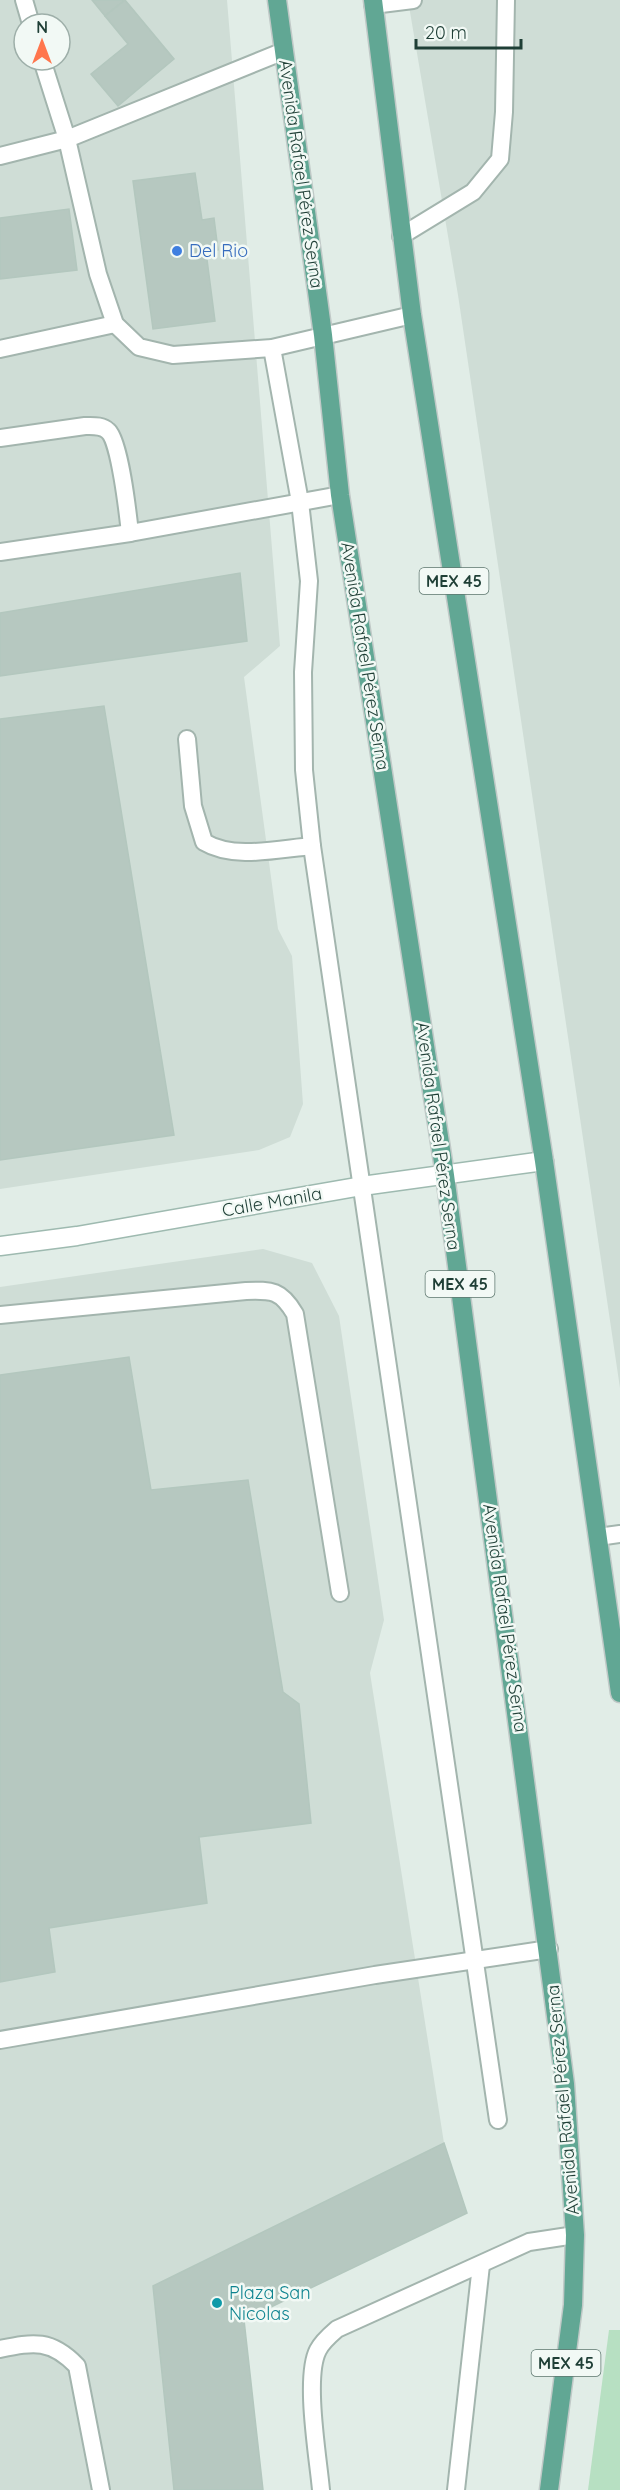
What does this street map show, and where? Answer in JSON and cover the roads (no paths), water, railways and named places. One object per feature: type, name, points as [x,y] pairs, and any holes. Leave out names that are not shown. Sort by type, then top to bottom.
[{"type":"main road","name":"Avenida Rafael Pérez Serna","points":[[277,0],[323,335],[340,495],[445,1175],[549,1949],[565,2084],[575,2235],[573,2305],[549,2490]]},
{"type":"main road","name":"MEX 45","points":[[373,3],[412,315],[544,1161],[620,1693]]},
{"type":"street","name":"Calle Manila","points":[[0,1246],[76,1236],[362,1186],[544,1161]]},
{"type":"lane","points":[[373,3],[413,0]]},
{"type":"lane","points":[[401,236],[473,192],[500,159],[504,112],[506,0]]},
{"type":"lane","points":[[0,156],[67,140],[284,51]]},
{"type":"lane","points":[[46,72],[67,140],[98,274],[115,324],[139,347],[173,355],[272,348],[412,315]]},
{"type":"lane","points":[[0,349],[115,324]]},
{"type":"lane","points":[[272,348],[300,502],[309,581],[303,672],[304,770],[312,846],[498,2120]]},
{"type":"lane","points":[[0,438],[86,426],[98,426],[109,431],[115,443],[123,480],[130,533]]},
{"type":"lane","points":[[0,552],[130,533],[340,495]]},
{"type":"lane","points":[[187,739],[193,806],[204,842],[215,849],[237,852],[312,846]]},
{"type":"lane","points":[[0,1315],[246,1291],[269,1290],[286,1299],[295,1314],[340,1593]]},
{"type":"lane","points":[[598,1537],[620,1534]]},
{"type":"lane","points":[[0,2040],[476,1959],[549,1949]]},
{"type":"lane","points":[[321,2490],[312,2383],[313,2365],[318,2349],[337,2329],[481,2265],[529,2241],[575,2235]]},
{"type":"lane","points":[[456,2490],[481,2265]]},
{"type":"lane","points":[[0,2349],[34,2342],[62,2351],[76,2366],[101,2490]]},
{"type":"place","name":"Del Rio","points":[[177,251]]},
{"type":"place","name":"Plaza San Nicolas","points":[[217,2303]]}]
